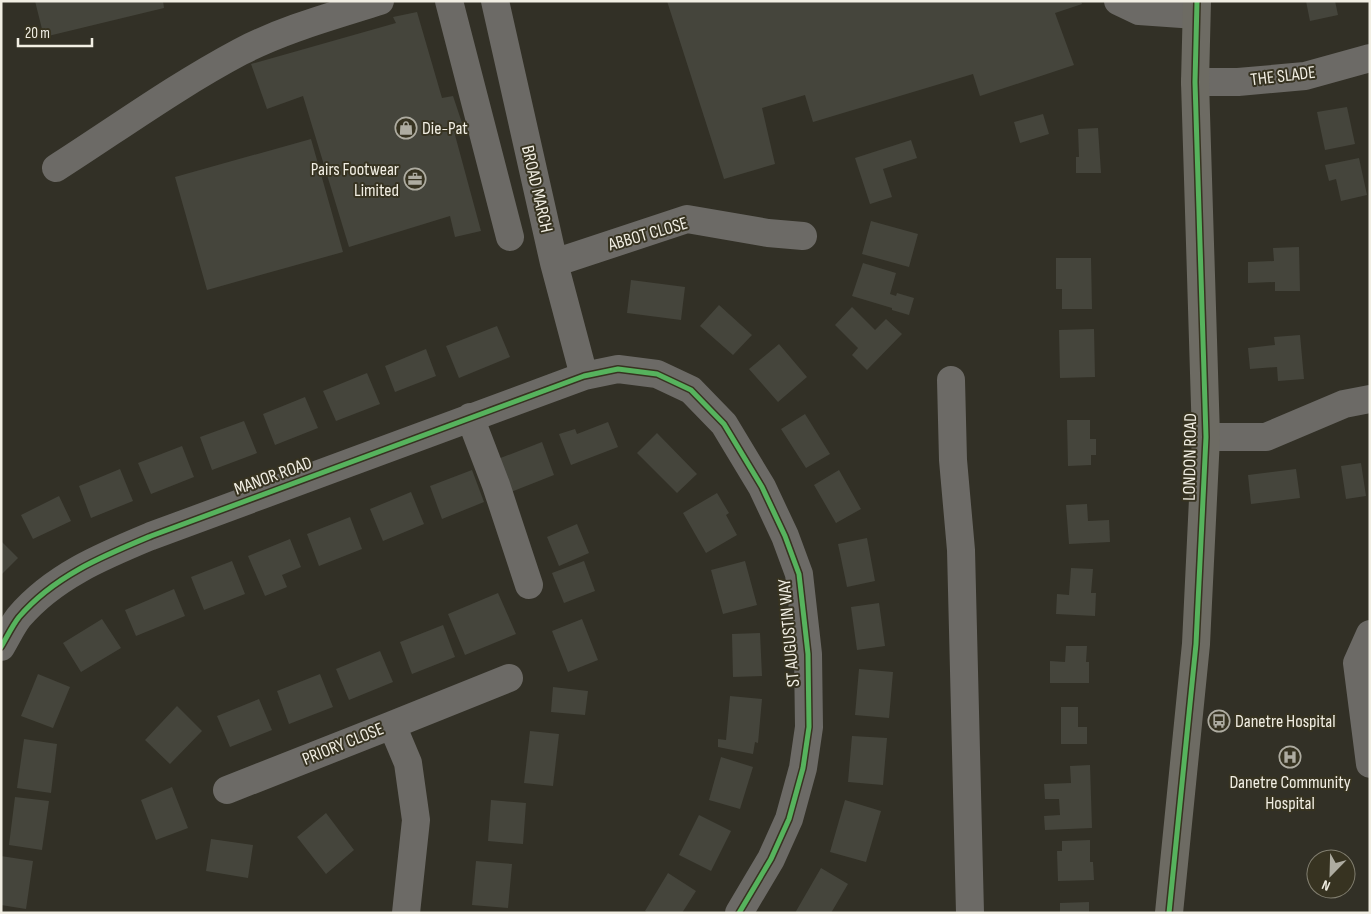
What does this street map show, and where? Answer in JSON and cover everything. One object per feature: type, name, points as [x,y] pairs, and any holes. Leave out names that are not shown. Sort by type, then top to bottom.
[{"type":"main road","name":"LONDON ROAD","points":[[1169,913],[1196,644],[1206,438],[1195,82],[1197,8]]},
{"type":"street","points":[[56,168],[241,52],[292,30],[380,1]]},
{"type":"street","points":[[450,1],[510,237]]},
{"type":"street","name":"BROAD MARCH","points":[[495,1],[554,264],[584,376]]},
{"type":"street","points":[[1118,1],[1139,11],[1197,8]]},
{"type":"street","name":"THE SLADE","points":[[1195,82],[1238,82],[1306,76],[1370,58]]},
{"type":"street","name":"ABBOT CLOSE","points":[[554,264],[687,219],[768,233],[803,236]]},
{"type":"street","name":"ST AUGUSTIN WAY","points":[[584,376],[618,369],[628,370],[657,374],[691,390],[724,424],[762,487],[786,536],[799,574],[808,654],[809,727],[803,768],[789,820],[771,859],[740,913]]},
{"type":"street","name":"MANOR ROAD","points":[[1,647],[19,617],[42,595],[67,575],[97,559],[151,536],[584,376]]},
{"type":"street","points":[[951,380],[953,460],[960,550],[970,913]]},
{"type":"street","points":[[1206,438],[1266,437],[1344,404],[1370,399]]},
{"type":"street","points":[[470,418],[496,485],[529,585]]},
{"type":"street","points":[[1370,634],[1357,663],[1370,764]]},
{"type":"street","points":[[392,724],[509,678]]},
{"type":"street","name":"PRIORY CLOSE","points":[[227,790],[392,724],[408,764],[416,820],[406,913]]},
{"type":"building","points":[[35,1],[163,1],[164,8],[44,37]]},
{"type":"building","points":[[667,1],[1081,1],[1082,4],[1055,13],[1074,65],[980,96],[973,74],[813,122],[805,95],[762,108],[775,164],[724,179]]},
{"type":"building","points":[[1306,1],[1335,1],[1338,15],[1310,21]]},
{"type":"building","points":[[417,12],[442,98],[453,96],[465,132],[455,135],[481,231],[455,237],[450,216],[349,247],[303,96],[267,109],[251,64],[396,23],[393,17]]},
{"type":"building","points":[[1347,107],[1355,144],[1325,150],[1317,112]]},
{"type":"building","points":[[1043,114],[1049,134],[1020,143],[1014,122]]},
{"type":"building","points":[[1098,128],[1101,173],[1076,173],[1076,157],[1079,157],[1078,129]]},
{"type":"building","points":[[311,139],[343,252],[207,290],[175,177]]},
{"type":"building","points":[[911,140],[917,158],[883,169],[892,197],[870,204],[855,158]]},
{"type":"building","points":[[1359,158],[1367,195],[1341,201],[1336,179],[1329,181],[1325,165]]},
{"type":"building","points":[[871,221],[918,234],[909,267],[862,254]]},
{"type":"building","points":[[1299,247],[1300,291],[1275,291],[1275,282],[1248,283],[1248,262],[1274,261],[1273,248]]},
{"type":"building","points":[[1056,258],[1091,258],[1092,309],[1062,309],[1062,289],[1056,289]]},
{"type":"building","points":[[863,263],[896,273],[890,294],[896,296],[897,293],[914,298],[909,315],[852,296]]},
{"type":"building","points":[[631,280],[685,287],[681,320],[627,313]]},
{"type":"building","points":[[719,305],[752,335],[733,355],[700,326]]},
{"type":"building","points":[[852,307],[875,330],[886,319],[902,334],[867,370],[852,355],[858,348],[835,325]]},
{"type":"building","points":[[497,326],[510,357],[459,378],[446,346]]},
{"type":"building","points":[[1094,329],[1095,377],[1060,378],[1059,330]]},
{"type":"building","points":[[1300,335],[1304,379],[1278,381],[1277,367],[1250,369],[1248,348],[1275,345],[1274,337]]},
{"type":"building","points":[[779,344],[807,377],[778,402],[749,369]]},
{"type":"building","points":[[426,349],[436,376],[395,392],[385,366]]},
{"type":"building","points":[[367,373],[380,404],[336,421],[323,391]]},
{"type":"building","points":[[305,397],[318,428],[275,445],[263,414]]},
{"type":"building","points":[[805,414],[830,454],[806,468],[781,429]]},
{"type":"building","points":[[1067,420],[1090,420],[1090,439],[1096,439],[1096,455],[1091,455],[1091,465],[1068,466]]},
{"type":"building","points":[[244,421],[257,453],[212,470],[200,437]]},
{"type":"building","points":[[608,422],[618,447],[571,465],[559,434],[575,429],[577,434]]},
{"type":"building","points":[[657,433],[697,474],[677,493],[637,453]]},
{"type":"building","points":[[542,442],[554,475],[511,492],[498,459]]},
{"type":"building","points":[[182,446],[194,477],[151,494],[138,463]]},
{"type":"building","points":[[1361,463],[1366,496],[1346,499],[1341,466]]},
{"type":"building","points":[[120,469],[133,501],[91,518],[79,486]]},
{"type":"building","points":[[1296,469],[1300,498],[1251,504],[1248,475]]},
{"type":"building","points":[[472,470],[484,502],[442,519],[430,486]]},
{"type":"building","points":[[839,470],[861,509],[836,523],[814,485]]},
{"type":"building","points":[[411,492],[424,524],[383,541],[370,509]]},
{"type":"building","points":[[717,493],[729,513],[726,515],[737,535],[706,553],[683,513]]},
{"type":"building","points":[[59,496],[71,521],[33,539],[21,515]]},
{"type":"building","points":[[1087,504],[1088,521],[1109,520],[1110,542],[1069,544],[1066,505]]},
{"type":"building","points":[[350,517],[362,549],[319,566],[307,534]]},
{"type":"building","points":[[577,524],[589,553],[559,566],[547,537]]},
{"type":"building","points":[[867,538],[875,581],[847,587],[838,544]]},
{"type":"building","points":[[290,539],[301,567],[282,575],[287,587],[265,596],[248,556]]},
{"type":"building","points":[[1,541],[18,558],[1,575]]},
{"type":"building","points":[[232,561],[245,594],[204,610],[191,577]]},
{"type":"building","points":[[584,561],[595,591],[564,603],[552,573]]},
{"type":"building","points":[[745,561],[757,605],[723,614],[711,570]]},
{"type":"building","points":[[1071,568],[1093,569],[1091,593],[1096,593],[1095,616],[1056,614],[1057,594],[1069,595]]},
{"type":"building","points":[[174,589],[185,616],[136,636],[125,610]]},
{"type":"building","points":[[498,593],[516,634],[465,655],[448,614]]},
{"type":"building","points":[[879,603],[885,646],[857,650],[851,607]]},
{"type":"building","points":[[102,619],[121,648],[81,672],[63,643]]},
{"type":"building","points":[[582,619],[598,660],[568,672],[552,631]]},
{"type":"building","points":[[443,625],[455,657],[412,674],[400,642]]},
{"type":"building","points":[[760,633],[762,676],[733,677],[732,634]]},
{"type":"building","points":[[1066,646],[1087,646],[1086,662],[1089,662],[1089,683],[1050,683],[1050,661],[1065,662]]},
{"type":"building","points":[[380,651],[393,682],[349,700],[336,669]]},
{"type":"building","points":[[859,669],[893,672],[889,718],[855,715]]},
{"type":"building","points":[[38,674],[70,687],[53,728],[21,716]]},
{"type":"building","points":[[320,674],[333,707],[289,724],[277,691]]},
{"type":"building","points":[[553,687],[588,691],[585,715],[551,712]]},
{"type":"building","points":[[730,696],[762,699],[758,743],[755,742],[753,754],[718,747],[718,739],[726,740]]},
{"type":"building","points":[[259,699],[272,730],[230,747],[217,716]]},
{"type":"building","points":[[177,706],[202,731],[170,764],[145,740]]},
{"type":"building","points":[[1061,707],[1078,707],[1078,727],[1087,727],[1087,744],[1061,744]]},
{"type":"building","points":[[530,731],[559,734],[553,786],[524,783]]},
{"type":"building","points":[[852,736],[887,738],[883,785],[848,782]]},
{"type":"building","points":[[24,739],[57,744],[51,793],[17,788]]},
{"type":"building","points":[[721,757],[753,767],[740,809],[709,800]]},
{"type":"building","points":[[1090,765],[1092,828],[1045,830],[1044,816],[1060,815],[1059,799],[1045,799],[1044,784],[1071,783],[1070,766]]},
{"type":"building","points":[[172,787],[188,828],[156,840],[141,800]]},
{"type":"building","points":[[15,797],[49,801],[42,850],[9,845]]},
{"type":"building","points":[[491,800],[526,803],[523,844],[488,841]]},
{"type":"building","points":[[845,800],[881,811],[866,862],[830,852]]},
{"type":"building","points":[[326,813],[354,850],[326,874],[297,837]]},
{"type":"building","points":[[699,815],[731,831],[711,871],[679,855]]},
{"type":"building","points":[[211,839],[253,845],[248,878],[206,871]]},
{"type":"building","points":[[1090,840],[1090,862],[1093,862],[1094,880],[1058,881],[1057,851],[1062,851],[1062,841]]},
{"type":"building","points":[[1,856],[33,861],[26,909],[1,905]]},
{"type":"building","points":[[476,861],[512,864],[508,908],[472,905]]},
{"type":"building","points":[[821,868],[848,884],[831,913],[795,913]]},
{"type":"building","points":[[668,873],[696,891],[682,913],[648,913],[645,911]]},
{"type":"building","points":[[1089,902],[1089,913],[1060,913],[1060,903]]},
{"type":"cycle path","points":[[1169,913],[1196,644],[1206,437],[1195,82],[1197,1]]},
{"type":"cycle path","points":[[1,647],[19,617],[48,590],[63,579],[97,560],[151,536],[584,376],[618,369],[657,374],[691,390],[724,424],[762,487],[785,536],[799,574],[808,654],[809,727],[803,768],[789,819],[771,859],[739,913]]},
{"type":"place","name":"Die-Pat","points":[[406,128]]},
{"type":"place","name":"Pairs Footwear Limited","points":[[415,179]]},
{"type":"place","name":"Danetre Hospital","points":[[1219,721]]},
{"type":"place","name":"Danetre Community Hospital","points":[[1290,757]]}]
